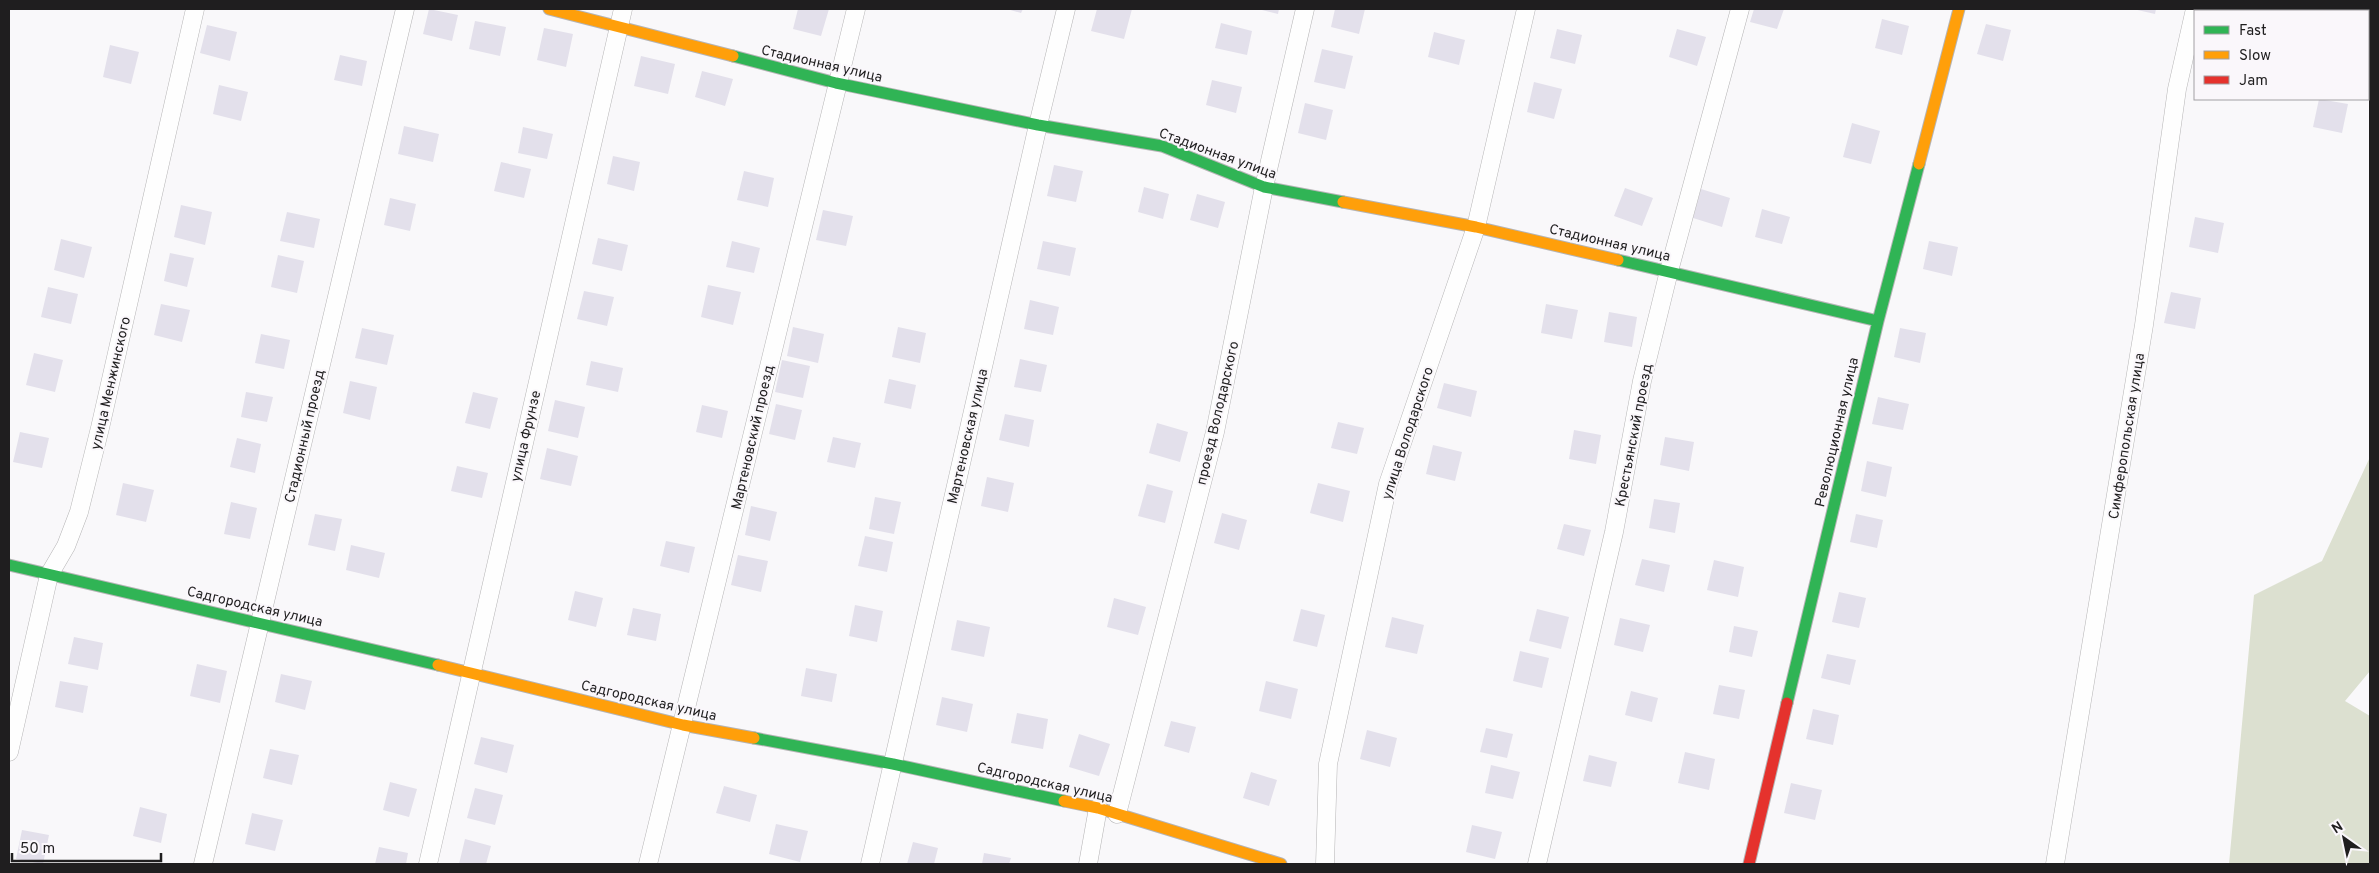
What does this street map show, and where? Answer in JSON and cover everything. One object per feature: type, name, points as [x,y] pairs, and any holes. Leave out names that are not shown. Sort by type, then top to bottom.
[{"type":"street","name":"улица Менжинского","points":[[9,752],[49,575],[66,546],[79,512],[195,9]]},
{"type":"street","name":"Стадионный проезд","points":[[203,864],[404,9]]},
{"type":"street","name":"Стадионная улица","points":[[548,9],[836,84],[1038,125],[1162,146],[1264,187],[1476,227],[1878,321]]},
{"type":"street","name":"улица Фрунзе","points":[[428,864],[623,9]]},
{"type":"street","name":"Мартеновский проезд","points":[[648,864],[836,84],[856,9]]},
{"type":"street","name":"Мартеновская улица","points":[[870,864],[1066,9]]},
{"type":"street","name":"проезд Володарского","points":[[1117,814],[1215,432],[1264,187],[1306,9]]},
{"type":"street","name":"улица Володарского","points":[[1325,864],[1328,764],[1388,484],[1476,227],[1526,9]]},
{"type":"street","name":"Крестьянский проезд","points":[[1537,864],[1614,532],[1642,381],[1669,271],[1740,9]]},
{"type":"street","name":"Революционная улица","points":[[1749,864],[1878,321],[1959,9]]},
{"type":"street","name":"Симферопольская улица","points":[[2055,864],[2144,325],[2176,89],[2194,13]]},
{"type":"street","name":"Садгородская улица","points":[[9,565],[471,672],[683,725],[893,764],[1098,808],[1282,864]]},
{"type":"street","points":[[1088,864],[1098,808]]},
{"type":"green space","points":[[2370,457],[2370,671],[2345,701],[2370,716],[2370,864],[2229,864],[2254,595],[2322,561]]},
{"type":"building","points":[[429,9],[458,15],[452,41],[423,34]]},
{"type":"building","points":[[798,9],[829,9],[821,36],[793,29]]},
{"type":"building","points":[[1007,9],[1023,9],[1021,13]]},
{"type":"building","points":[[1097,9],[1132,9],[1124,39],[1091,31]]},
{"type":"building","points":[[1258,9],[1279,9],[1278,14]]},
{"type":"building","points":[[1335,9],[1365,9],[1359,34],[1331,27]]},
{"type":"building","points":[[1754,9],[1784,9],[1777,29],[1750,22]]},
{"type":"building","points":[[2133,9],[2156,9],[2155,14]]},
{"type":"building","points":[[1882,19],[1909,26],[1902,55],[1875,48]]},
{"type":"building","points":[[475,21],[506,27],[500,56],[469,49]]},
{"type":"building","points":[[1221,23],[1252,31],[1247,55],[1215,48]]},
{"type":"building","points":[[1986,24],[2011,30],[2003,61],[1977,54]]},
{"type":"building","points":[[207,25],[237,32],[230,61],[200,53]]},
{"type":"building","points":[[544,28],[573,34],[566,67],[537,60]]},
{"type":"building","points":[[1557,29],[1582,35],[1575,64],[1550,58]]},
{"type":"building","points":[[1677,29],[1706,37],[1697,66],[1669,57]]},
{"type":"building","points":[[1434,32],[1465,40],[1459,65],[1428,57]]},
{"type":"building","points":[[110,45],[139,52],[131,84],[103,77]]},
{"type":"building","points":[[1322,49],[1353,56],[1345,89],[1314,82]]},
{"type":"building","points":[[340,55],[367,61],[362,86],[334,80]]},
{"type":"building","points":[[641,56],[675,64],[668,94],[634,86]]},
{"type":"building","points":[[702,71],[733,79],[725,106],[695,97]]},
{"type":"building","points":[[1212,80],[1242,87],[1236,113],[1206,105]]},
{"type":"building","points":[[1534,82],[1562,89],[1554,119],[1527,112]]},
{"type":"building","points":[[219,85],[248,92],[241,121],[213,114]]},
{"type":"building","points":[[2319,100],[2348,104],[2342,133],[2313,127]]},
{"type":"building","points":[[1305,103],[1333,110],[1326,140],[1298,133]]},
{"type":"building","points":[[1852,123],[1880,131],[1871,164],[1843,157]]},
{"type":"building","points":[[404,126],[439,134],[433,162],[398,154]]},
{"type":"building","points":[[523,127],[553,134],[547,159],[518,153]]},
{"type":"building","points":[[613,156],[640,162],[634,191],[607,184]]},
{"type":"building","points":[[501,162],[531,169],[524,198],[494,191]]},
{"type":"building","points":[[1054,165],[1083,171],[1076,202],[1047,196]]},
{"type":"building","points":[[744,171],[774,178],[768,207],[737,200]]},
{"type":"building","points":[[1144,187],[1169,194],[1163,219],[1138,212]]},
{"type":"building","points":[[1625,188],[1653,198],[1642,226],[1614,216]]},
{"type":"building","points":[[1701,189],[1730,198],[1722,227],[1693,218]]},
{"type":"building","points":[[1197,194],[1225,202],[1218,228],[1190,220]]},
{"type":"building","points":[[390,198],[416,204],[410,231],[384,225]]},
{"type":"building","points":[[181,205],[212,212],[205,245],[174,237]]},
{"type":"building","points":[[1762,209],[1790,217],[1782,244],[1755,237]]},
{"type":"building","points":[[823,210],[853,216],[846,246],[816,240]]},
{"type":"building","points":[[287,212],[320,219],[314,248],[280,241]]},
{"type":"building","points":[[2195,217],[2224,223],[2218,253],[2189,247]]},
{"type":"building","points":[[598,238],[628,245],[622,271],[592,264]]},
{"type":"building","points":[[61,239],[92,247],[84,278],[54,270]]},
{"type":"building","points":[[732,241],[760,248],[754,273],[726,267]]},
{"type":"building","points":[[1043,241],[1076,248],[1070,276],[1037,269]]},
{"type":"building","points":[[1929,241],[1958,247],[1952,276],[1923,269]]},
{"type":"building","points":[[170,253],[194,258],[187,287],[164,281]]},
{"type":"building","points":[[278,255],[304,261],[297,293],[271,287]]},
{"type":"building","points":[[708,285],[741,292],[733,325],[701,317]]},
{"type":"building","points":[[48,287],[78,294],[71,324],[41,317]]},
{"type":"building","points":[[584,291],[614,297],[607,326],[577,319]]},
{"type":"building","points":[[2171,292],[2201,298],[2195,329],[2164,323]]},
{"type":"building","points":[[1030,300],[1059,307],[1053,335],[1024,329]]},
{"type":"building","points":[[161,304],[190,310],[182,342],[154,335]]},
{"type":"building","points":[[1546,304],[1578,310],[1572,339],[1541,333]]},
{"type":"building","points":[[1609,312],[1637,317],[1632,347],[1604,342]]},
{"type":"building","points":[[793,327],[824,334],[818,363],[787,356]]},
{"type":"building","points":[[898,327],[926,333],[920,363],[892,357]]},
{"type":"building","points":[[362,328],[394,335],[387,365],[355,358]]},
{"type":"building","points":[[1900,328],[1926,333],[1920,363],[1894,357]]},
{"type":"building","points":[[261,334],[290,340],[284,369],[255,363]]},
{"type":"building","points":[[34,353],[63,360],[55,392],[26,385]]},
{"type":"building","points":[[1020,359],[1047,365],[1041,392],[1014,387]]},
{"type":"building","points":[[782,360],[810,366],[803,398],[775,392]]},
{"type":"building","points":[[591,361],[623,368],[618,392],[586,385]]},
{"type":"building","points":[[889,379],[916,385],[911,409],[884,403]]},
{"type":"building","points":[[350,381],[377,387],[370,420],[343,413]]},
{"type":"building","points":[[1444,383],[1477,391],[1471,417],[1437,408]]},
{"type":"building","points":[[246,392],[273,397],[267,422],[241,417]]},
{"type":"building","points":[[473,392],[498,398],[490,429],[465,423]]},
{"type":"building","points":[[1878,397],[1909,404],[1903,430],[1872,424]]},
{"type":"building","points":[[555,400],[585,407],[578,438],[548,431]]},
{"type":"building","points":[[776,404],[802,410],[795,440],[769,434]]},
{"type":"building","points":[[702,405],[728,411],[722,438],[696,432]]},
{"type":"building","points":[[1005,414],[1034,420],[1029,447],[999,440]]},
{"type":"building","points":[[1338,422],[1364,428],[1357,454],[1331,448]]},
{"type":"building","points":[[1157,423],[1188,432],[1180,462],[1149,453]]},
{"type":"building","points":[[1574,430],[1601,435],[1596,464],[1569,459]]},
{"type":"building","points":[[20,432],[49,438],[42,468],[13,462]]},
{"type":"building","points":[[833,437],[861,443],[855,468],[827,462]]},
{"type":"building","points":[[1665,437],[1694,442],[1689,471],[1660,465]]},
{"type":"building","points":[[237,438],[261,444],[255,473],[230,467]]},
{"type":"building","points":[[1433,445],[1462,452],[1455,481],[1426,474]]},
{"type":"building","points":[[547,448],[578,456],[571,486],[540,479]]},
{"type":"building","points":[[1867,461],[1892,467],[1886,497],[1861,491]]},
{"type":"building","points":[[457,466],[488,473],[482,498],[451,491]]},
{"type":"building","points":[[987,477],[1014,483],[1008,512],[981,506]]},
{"type":"building","points":[[123,483],[154,490],[146,522],[116,515]]},
{"type":"building","points":[[1318,483],[1350,491],[1343,522],[1310,513]]},
{"type":"building","points":[[1147,484],[1173,491],[1165,523],[1138,516]]},
{"type":"building","points":[[875,497],[901,502],[894,534],[869,529]]},
{"type":"building","points":[[1654,499],[1680,503],[1675,533],[1649,528]]},
{"type":"building","points":[[231,502],[257,508],[250,539],[224,534]]},
{"type":"building","points":[[751,506],[777,512],[770,541],[745,535]]},
{"type":"building","points":[[1222,513],[1247,520],[1239,550],[1214,543]]},
{"type":"building","points":[[315,514],[342,519],[335,551],[308,545]]},
{"type":"building","points":[[1856,514],[1883,520],[1877,548],[1850,542]]},
{"type":"building","points":[[1564,524],[1591,530],[1584,556],[1557,549]]},
{"type":"building","points":[[865,536],[893,542],[887,572],[858,566]]},
{"type":"building","points":[[666,541],[695,547],[689,573],[660,566]]},
{"type":"building","points":[[351,545],[385,553],[379,578],[346,570]]},
{"type":"building","points":[[738,555],[768,561],[761,592],[731,585]]},
{"type":"building","points":[[1642,559],[1670,565],[1664,592],[1635,585]]},
{"type":"building","points":[[1714,560],[1744,567],[1738,597],[1707,590]]},
{"type":"building","points":[[575,591],[603,598],[596,627],[568,620]]},
{"type":"building","points":[[1839,592],[1866,598],[1859,628],[1832,622]]},
{"type":"building","points":[[1114,598],[1146,607],[1138,635],[1107,627]]},
{"type":"building","points":[[855,605],[883,611],[877,642],[849,636]]},
{"type":"building","points":[[633,608],[661,614],[656,641],[627,635]]},
{"type":"building","points":[[1301,609],[1325,615],[1317,647],[1293,641]]},
{"type":"building","points":[[1537,609],[1569,617],[1561,649],[1529,641]]},
{"type":"building","points":[[1392,617],[1424,625],[1417,654],[1385,647]]},
{"type":"building","points":[[1620,618],[1650,625],[1643,652],[1614,645]]},
{"type":"building","points":[[957,620],[990,627],[984,657],[951,650]]},
{"type":"building","points":[[1734,626],[1758,631],[1752,657],[1729,652]]},
{"type":"building","points":[[74,637],[103,643],[98,670],[68,664]]},
{"type":"building","points":[[1520,651],[1549,658],[1542,688],[1513,681]]},
{"type":"building","points":[[1827,654],[1856,660],[1850,685],[1821,678]]},
{"type":"building","points":[[197,664],[227,671],[220,703],[190,696]]},
{"type":"building","points":[[806,668],[837,674],[832,702],[801,696]]},
{"type":"building","points":[[281,674],[312,681],[305,710],[275,702]]},
{"type":"building","points":[[60,681],[88,686],[83,713],[55,707]]},
{"type":"building","points":[[1266,681],[1298,689],[1291,719],[1259,711]]},
{"type":"building","points":[[1719,685],[1745,690],[1739,719],[1713,714]]},
{"type":"building","points":[[1631,691],[1658,698],[1652,722],[1625,715]]},
{"type":"building","points":[[942,697],[973,704],[967,732],[936,725]]},
{"type":"building","points":[[1813,709],[1839,715],[1833,745],[1806,739]]},
{"type":"building","points":[[1017,713],[1048,719],[1043,749],[1011,743]]},
{"type":"building","points":[[1171,721],[1196,727],[1189,753],[1164,746]]},
{"type":"building","points":[[1486,728],[1513,734],[1507,758],[1480,752]]},
{"type":"building","points":[[1367,730],[1397,738],[1390,767],[1360,759]]},
{"type":"building","points":[[1079,734],[1110,744],[1099,776],[1069,767]]},
{"type":"building","points":[[481,737],[514,745],[507,773],[474,764]]},
{"type":"building","points":[[270,749],[299,755],[292,785],[263,778]]},
{"type":"building","points":[[1685,752],[1715,759],[1709,790],[1678,783]]},
{"type":"building","points":[[1589,755],[1617,762],[1611,787],[1583,781]]},
{"type":"building","points":[[1491,765],[1520,772],[1513,799],[1485,793]]},
{"type":"building","points":[[1251,772],[1277,780],[1269,806],[1243,798]]},
{"type":"building","points":[[390,782],[417,789],[409,817],[383,810]]},
{"type":"building","points":[[1791,783],[1822,790],[1815,820],[1784,813]]},
{"type":"building","points":[[724,786],[757,795],[750,822],[716,813]]},
{"type":"building","points":[[475,788],[503,795],[495,825],[467,818]]},
{"type":"building","points":[[140,807],[167,814],[161,843],[133,836]]},
{"type":"building","points":[[252,813],[283,820],[275,851],[245,844]]},
{"type":"building","points":[[776,824],[808,831],[800,862],[769,854]]},
{"type":"building","points":[[1472,825],[1502,832],[1495,859],[1466,852]]},
{"type":"building","points":[[22,830],[49,835],[43,864],[16,859]]},
{"type":"building","points":[[465,839],[491,846],[486,864],[459,864]]},
{"type":"building","points":[[913,842],[938,848],[934,864],[907,864]]},
{"type":"building","points":[[379,847],[408,853],[406,864],[375,864]]},
{"type":"building","points":[[984,853],[1011,858],[1009,864],[982,864]]},
{"type":"traffic: fast","points":[[733,56],[836,83],[1038,125],[1162,146],[1264,187],[1343,202]]},
{"type":"traffic: fast","points":[[1787,703],[1878,321],[1919,164]]},
{"type":"traffic: fast","points":[[1618,260],[1878,321]]},
{"type":"traffic: fast","points":[[9,565],[438,665]]},
{"type":"traffic: fast","points":[[754,738],[893,764],[1064,801]]},
{"type":"traffic: slow","points":[[549,9],[733,56]]},
{"type":"traffic: slow","points":[[1919,164],[1959,9]]},
{"type":"traffic: slow","points":[[1343,202],[1476,227],[1618,260]]},
{"type":"traffic: slow","points":[[438,665],[683,725],[754,738]]},
{"type":"traffic: slow","points":[[1064,801],[1098,808],[1281,864]]},
{"type":"traffic: jam","points":[[1749,864],[1787,703]]}]
